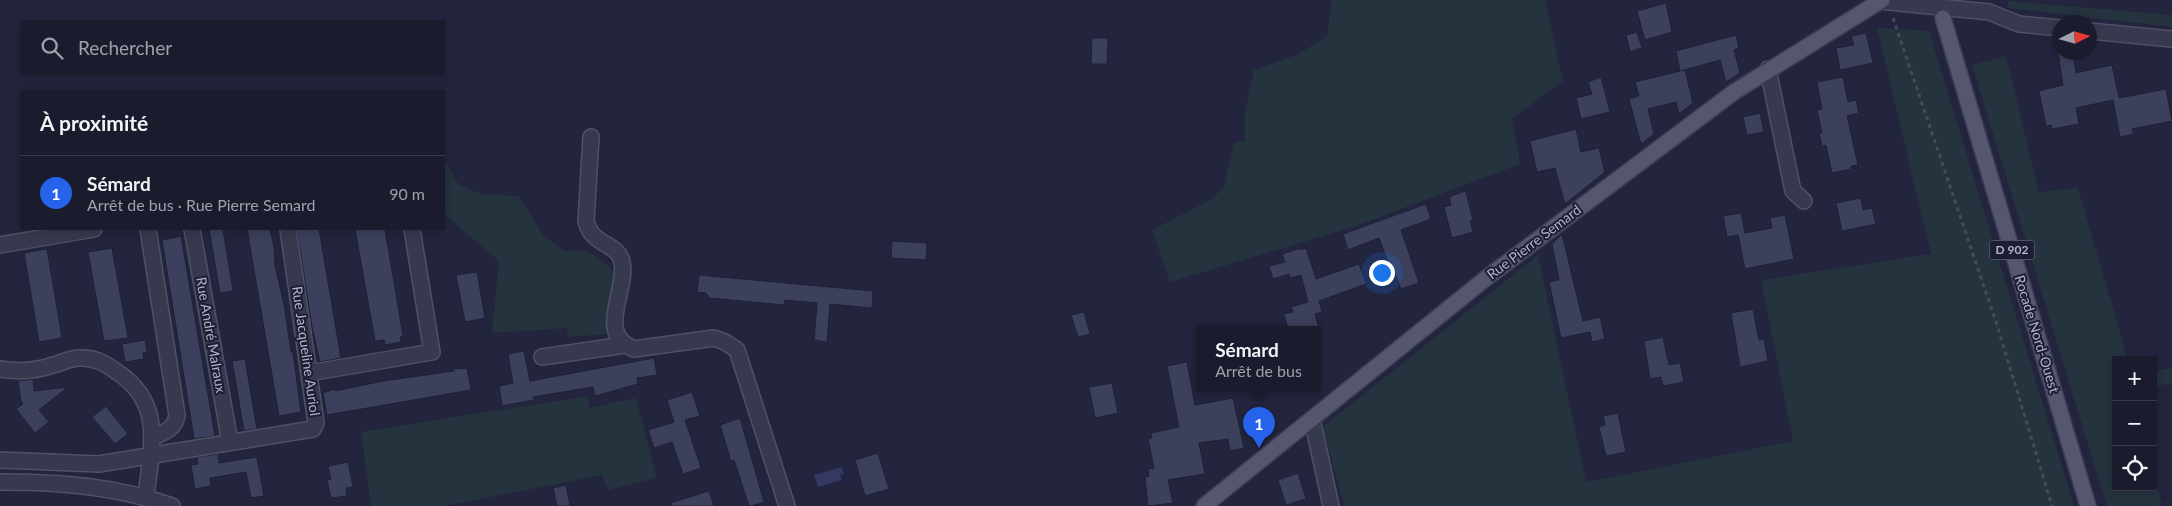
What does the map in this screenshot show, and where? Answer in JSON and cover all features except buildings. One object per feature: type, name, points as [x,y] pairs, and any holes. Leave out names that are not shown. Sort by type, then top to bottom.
[{"type":"main road","name":"Rue Pierre Semard","points":[[1204,506],[1485,279],[1734,92],[1880,0]]},
{"type":"main road","name":"Rocade Nord-Ouest","points":[[1943,18],[2088,506]]},
{"type":"street","points":[[1880,0],[1989,12],[2019,24],[2052,27]]},
{"type":"street","points":[[2097,32],[2172,39]]},
{"type":"street","points":[[1768,70],[1794,191],[1804,202]]},
{"type":"street","points":[[591,137],[586,221],[589,232],[596,239],[617,251],[622,260],[614,323],[618,338],[624,345],[634,349],[714,338],[725,342],[737,350],[787,506]]},
{"type":"street","points":[[0,245],[88,230]]},
{"type":"street","points":[[148,230],[177,415],[176,423],[170,430],[153,437]]},
{"type":"street","name":"Rue André Malraux","points":[[192,230],[230,442]]},
{"type":"street","name":"Rue Jacqueline Auriol","points":[[0,460],[99,464],[313,429],[316,423],[288,230]]},
{"type":"street","points":[[309,373],[432,352],[412,230]]},
{"type":"street","points":[[542,357],[624,345]]},
{"type":"street","points":[[0,369],[12,371],[40,369],[77,357],[100,360],[130,380],[149,407],[153,437],[146,497]]},
{"type":"street","points":[[1312,419],[1332,506]]},
{"type":"street","points":[[0,482],[87,484],[146,497],[172,506]]},
{"type":"path","points":[[1880,0],[1896,21],[1997,325],[2052,506]]},
{"type":"shaded area","points":[[1332,0],[1545,0],[1563,81],[1512,119],[1520,164],[1356,226],[1170,282],[1152,230],[1209,201],[1224,187],[1234,142],[1245,141],[1245,112],[1254,70],[1299,54],[1327,36]]},
{"type":"shaded area","points":[[2008,1],[2172,15],[2172,27],[2097,18],[2097,15],[2068,15],[2008,8]]},
{"type":"shaded area","points":[[1877,28],[1929,31],[2074,506],[1344,506],[1323,427],[1538,255],[1586,482],[1793,441],[1761,280],[1931,254]]},
{"type":"shaded area","points":[[2006,56],[2039,192],[2078,188],[2127,356],[2112,356],[2112,491],[2157,491],[2157,485],[2162,506],[2107,506],[1972,65]]},
{"type":"shaded area","points":[[445,162],[459,185],[481,194],[519,196],[543,235],[564,251],[588,251],[610,267],[617,278],[608,334],[568,337],[567,328],[492,333],[499,261],[445,215]]},
{"type":"shaded area","points":[[2172,368],[2172,383],[2157,386],[2157,370]]},
{"type":"shaded area","points":[[588,396],[589,408],[636,398],[657,478],[608,490],[602,475],[445,506],[371,506],[361,432]]},
{"type":"water","points":[[842,467],[844,474],[840,475],[842,480],[818,487],[814,475]]},
{"type":"place","name":"Sémard","points":[[1259,448]]}]
